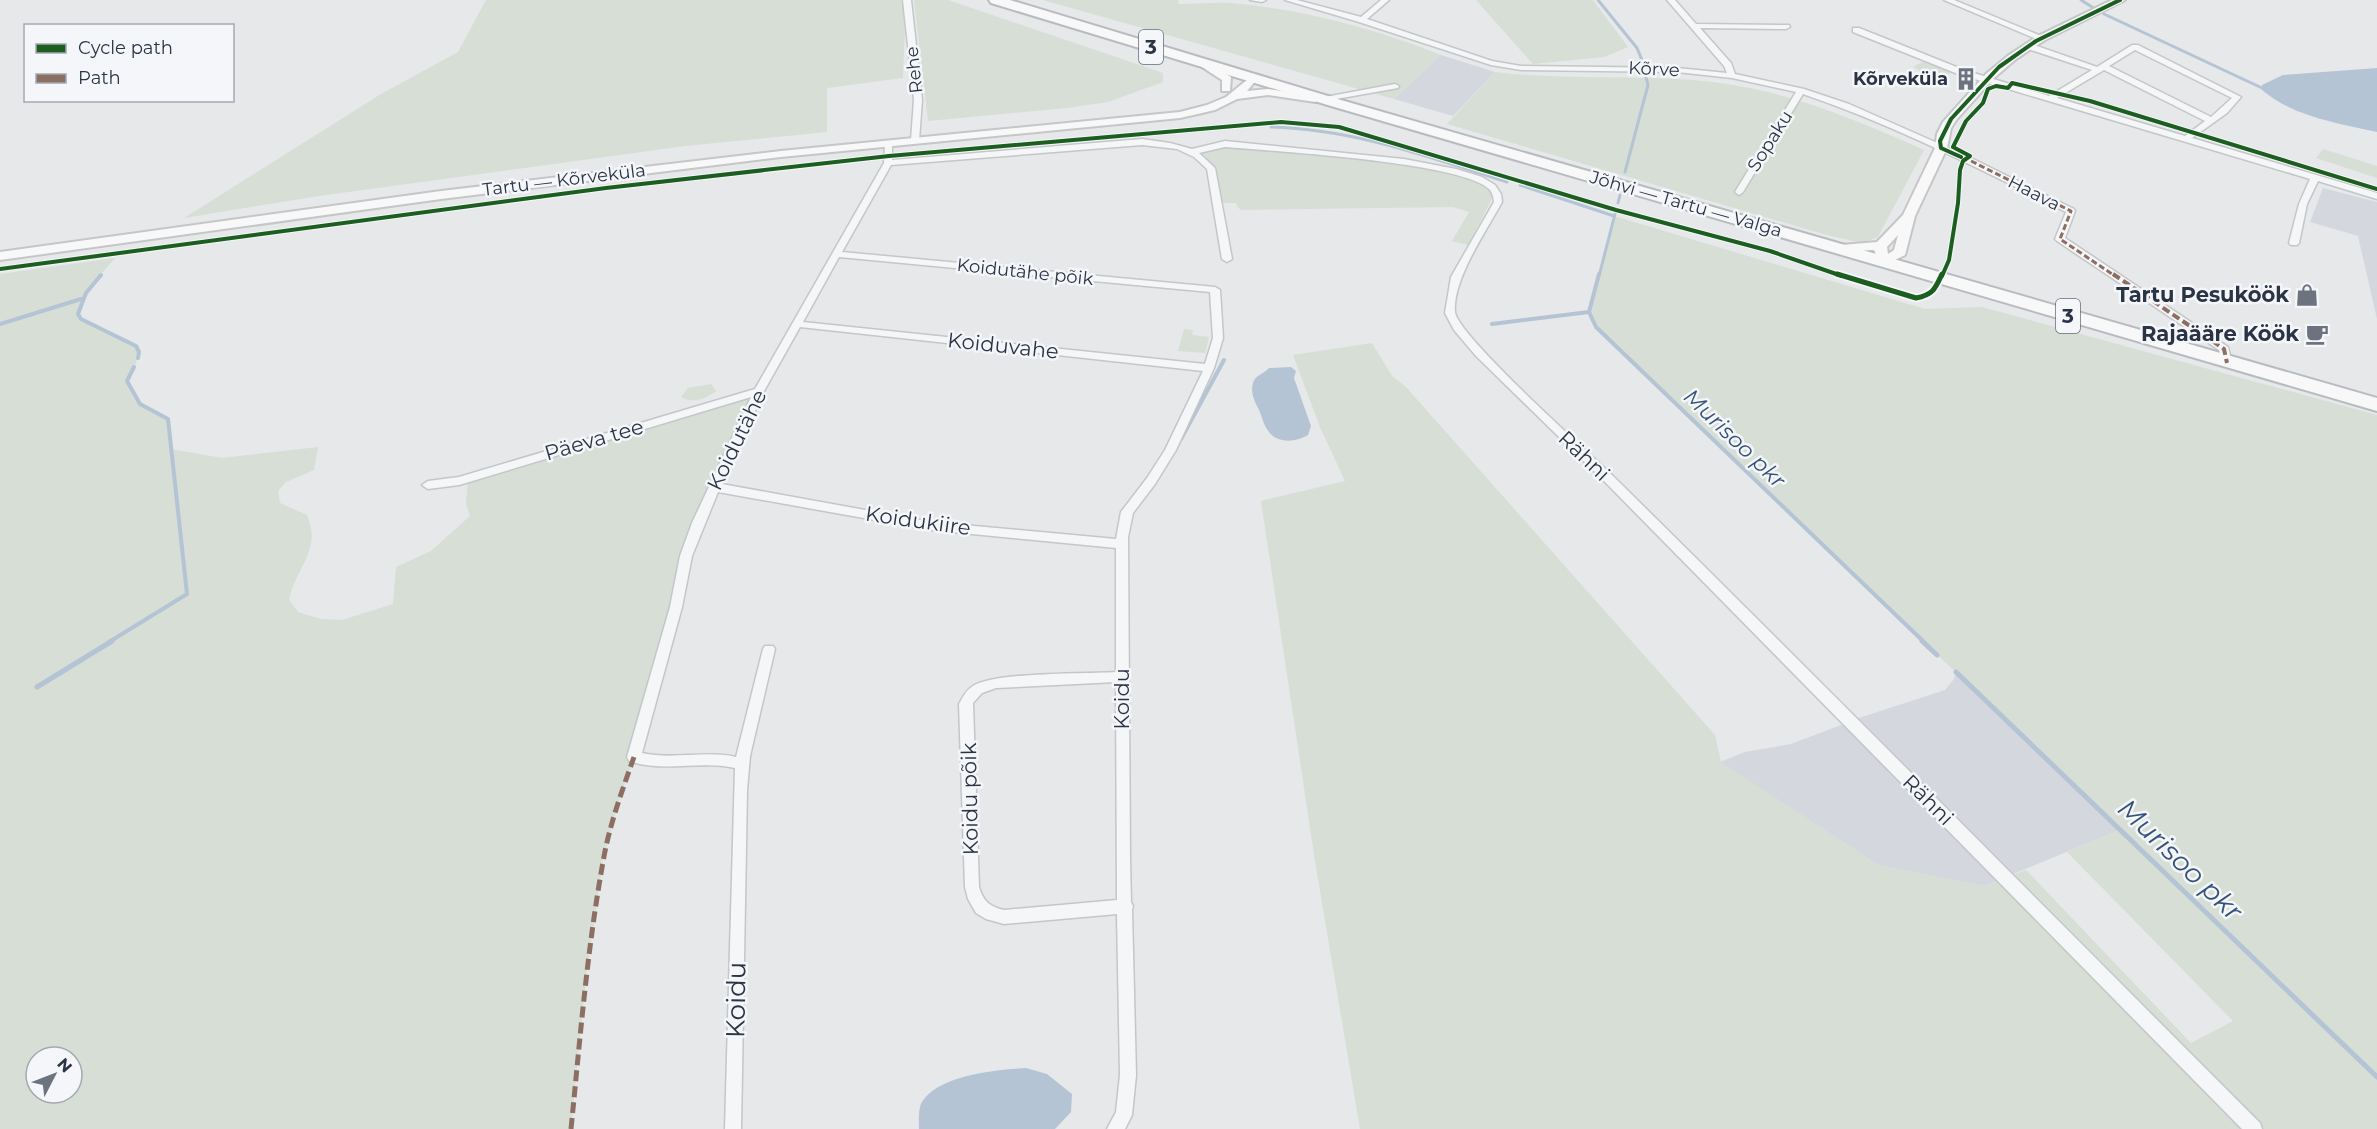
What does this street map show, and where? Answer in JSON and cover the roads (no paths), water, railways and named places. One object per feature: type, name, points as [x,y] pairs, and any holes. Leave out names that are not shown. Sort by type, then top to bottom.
[{"type":"highway","name":"Jõhvi — Tartu — Valga","points":[[996,0],[1331,101],[1841,249],[1889,253],[1924,273],[2377,405]]},
{"type":"main road","points":[[1889,253],[1941,148],[1940,141],[1951,118],[1987,79],[2028,46],[2120,0]]},
{"type":"main road","points":[[1203,63],[1227,79],[1231,93],[1268,92],[1331,101]]},
{"type":"main road","name":"Tartu — Kõrveküla","points":[[0,256],[441,195],[915,140],[1198,111],[1253,78]]},
{"type":"main road","points":[[1889,253],[1909,216]]},
{"type":"street","name":"Rehe","points":[[907,0],[918,100],[915,140]]},
{"type":"street","points":[[1254,0],[1262,0]]},
{"type":"street","name":"Kõrve","points":[[1289,0],[1362,20],[1491,63],[1553,70],[1625,68],[1677,70],[1732,76],[1801,91],[1846,106],[1941,148]]},
{"type":"street","points":[[1362,20],[1385,0]]},
{"type":"street","points":[[1671,0],[1728,65],[1732,76]]},
{"type":"street","points":[[1948,0],[2042,38]]},
{"type":"street","points":[[1694,26],[1786,27]]},
{"type":"street","points":[[1856,30],[1961,72],[2377,196]]},
{"type":"street","points":[[2028,46],[2101,68],[2210,120]]},
{"type":"street","points":[[2051,98],[2135,47],[2237,97],[2228,108],[2186,140]]},
{"type":"street","points":[[1331,101],[1395,86]]},
{"type":"street","name":"Sopaku","points":[[1739,192],[1801,91]]},
{"type":"street","name":"Rähni","points":[[888,163],[1142,142],[1172,145],[1192,152],[1225,144],[1351,155],[1456,172],[1479,179],[1492,187],[1497,194],[1498,202],[1456,277],[1452,289],[1450,313],[1458,328],[1480,354],[1623,494],[2254,1129]]},
{"type":"street","points":[[888,143],[888,163]]},
{"type":"street","name":"Haava","points":[[1941,148],[2071,211],[2060,239],[2224,349],[2227,363]]},
{"type":"street","points":[[1192,152],[1211,168],[1227,259]]},
{"type":"street","name":"Koidutähe","points":[[742,764],[710,759],[647,761],[634,757],[676,607],[686,556],[698,523],[759,391],[888,163]]},
{"type":"street","points":[[2294,243],[2303,204],[2315,178]]},
{"type":"street","name":"Koidutähe põik","points":[[835,254],[1215,290]]},
{"type":"street","name":"Koidu","points":[[1114,1129],[1124,1115],[1127,1098],[1122,544],[1127,512],[1151,481],[1170,450],[1209,368],[1218,338],[1215,290]]},
{"type":"street","name":"Koiduvahe","points":[[797,324],[1209,368]]},
{"type":"street","name":"Päeva tee","points":[[428,484],[459,481],[759,391]]},
{"type":"street","name":"Koidukiire","points":[[715,487],[931,526],[1122,544]]},
{"type":"street","name":"Koidu","points":[[733,1129],[740,790],[742,764],[769,649]]},
{"type":"street","name":"Koidu põik","points":[[1122,677],[978,687],[966,704],[974,900],[992,915],[1004,917],[1126,906]]},
{"type":"water","points":[[2377,68],[2377,132],[2302,113],[2274,99],[2262,90],[2262,85],[2283,75]]},
{"type":"water","points":[[1291,367],[1296,371],[1294,378],[1311,426],[1308,435],[1287,441],[1277,439],[1267,430],[1253,397],[1252,387],[1254,380],[1269,368]]},
{"type":"water","points":[[1026,1068],[1047,1074],[1072,1094],[1071,1112],[1055,1129],[919,1129],[919,1111],[922,1102],[941,1086],[969,1076]]},
{"type":"waterway","name":"Murisoo pkr","points":[[1598,0],[1637,48],[1644,65]]},
{"type":"waterway","points":[[2081,0],[2092,7]]},
{"type":"waterway","points":[[2104,14],[2262,88]]},
{"type":"waterway","name":"Murisoo pkr","points":[[1625,172],[1648,85],[1646,77]]},
{"type":"waterway","points":[[1271,127],[1302,129],[1362,139],[1420,154],[1507,182]]},
{"type":"waterway","points":[[1520,185],[1614,216]]},
{"type":"waterway","name":"Murisoo pkr","points":[[1618,203],[1620,195]]},
{"type":"waterway","name":"Murisoo pkr","points":[[1599,276],[1615,214]]},
{"type":"waterway","name":"Murisoo pkr","points":[[1589,312],[1599,274]]},
{"type":"waterway","points":[[101,275],[86,293],[78,314],[81,319],[136,346],[139,352],[138,358]]},
{"type":"waterway","points":[[0,324],[81,299]]},
{"type":"waterway","points":[[1492,324],[1589,312]]},
{"type":"waterway","name":"Murisoo pkr","points":[[1589,312],[1596,327],[1924,642]]},
{"type":"waterway","points":[[1181,439],[1224,360]]},
{"type":"waterway","points":[[109,642],[187,594],[168,419],[140,404],[127,381],[134,367]]},
{"type":"waterway","points":[[37,687],[112,641]]},
{"type":"waterway","name":"Murisoo pkr","points":[[1922,641],[1937,655]]},
{"type":"waterway","name":"Murisoo pkr","points":[[1956,672],[2377,1077]]},
{"type":"place","name":"Kõrveküla","points":[[1966,79]]},
{"type":"place","name":"Tartu Pesuköök","points":[[2307,295]]},
{"type":"place","name":"Rajaääre Köök","points":[[2317,334]]}]
